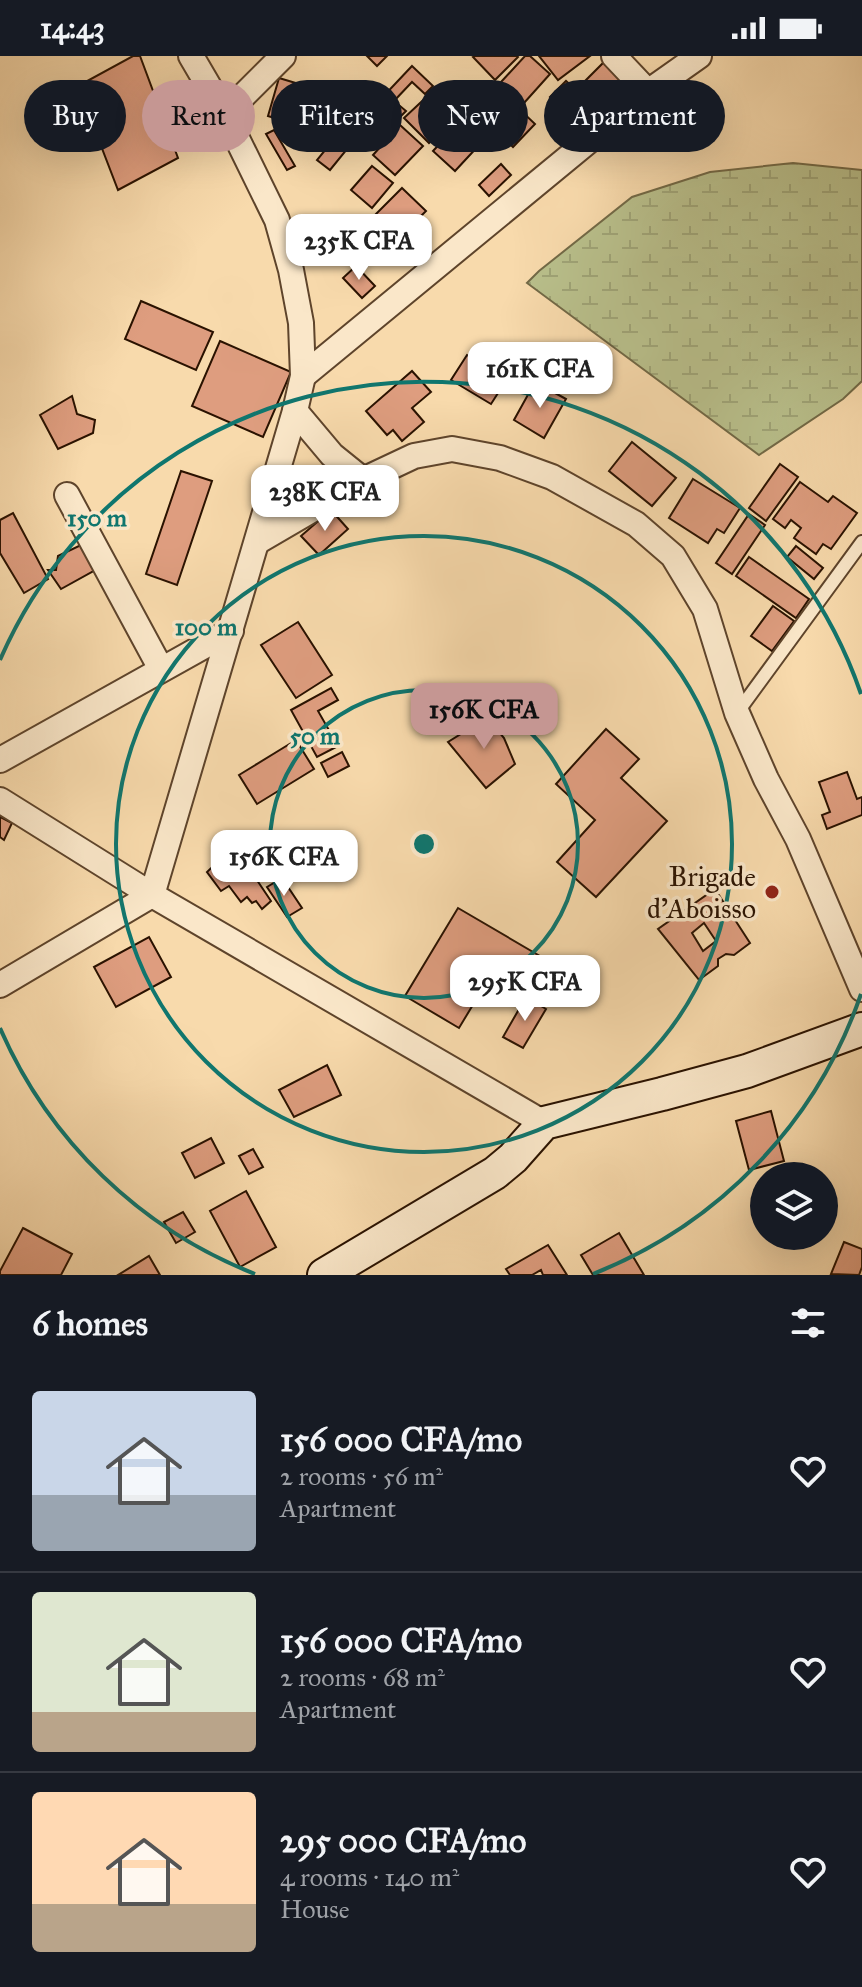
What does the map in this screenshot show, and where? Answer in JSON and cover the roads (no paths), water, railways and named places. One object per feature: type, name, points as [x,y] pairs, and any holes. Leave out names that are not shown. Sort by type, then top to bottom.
[{"type":"main road","points":[[324,1275],[495,1173],[544,1123],[747,1071],[862,1029]]},
{"type":"street","points":[[191,56],[205,80]]},
{"type":"street","points":[[255,84],[283,56]]},
{"type":"street","points":[[614,56],[637,80]]},
{"type":"street","points":[[665,80],[699,56]]},
{"type":"street","points":[[0,985],[152,895],[231,631],[303,376],[301,323],[291,270],[277,220],[244,152]]},
{"type":"street","points":[[303,376],[575,152]]},
{"type":"street","points":[[295,411],[332,455],[363,480]]},
{"type":"street","points":[[257,542],[363,480],[414,456],[452,449],[500,458],[552,477],[636,524],[673,556],[705,609],[737,713],[766,779],[798,839],[862,989]]},
{"type":"street","points":[[67,495],[161,669]]},
{"type":"street","points":[[0,760],[231,631]]},
{"type":"street","points":[[0,800],[152,895],[544,1123]]},
{"type":"lane","points":[[737,713],[862,542]]},
{"type":"place","name":"Brigade d'Aboisso","points":[[772,892]]}]
